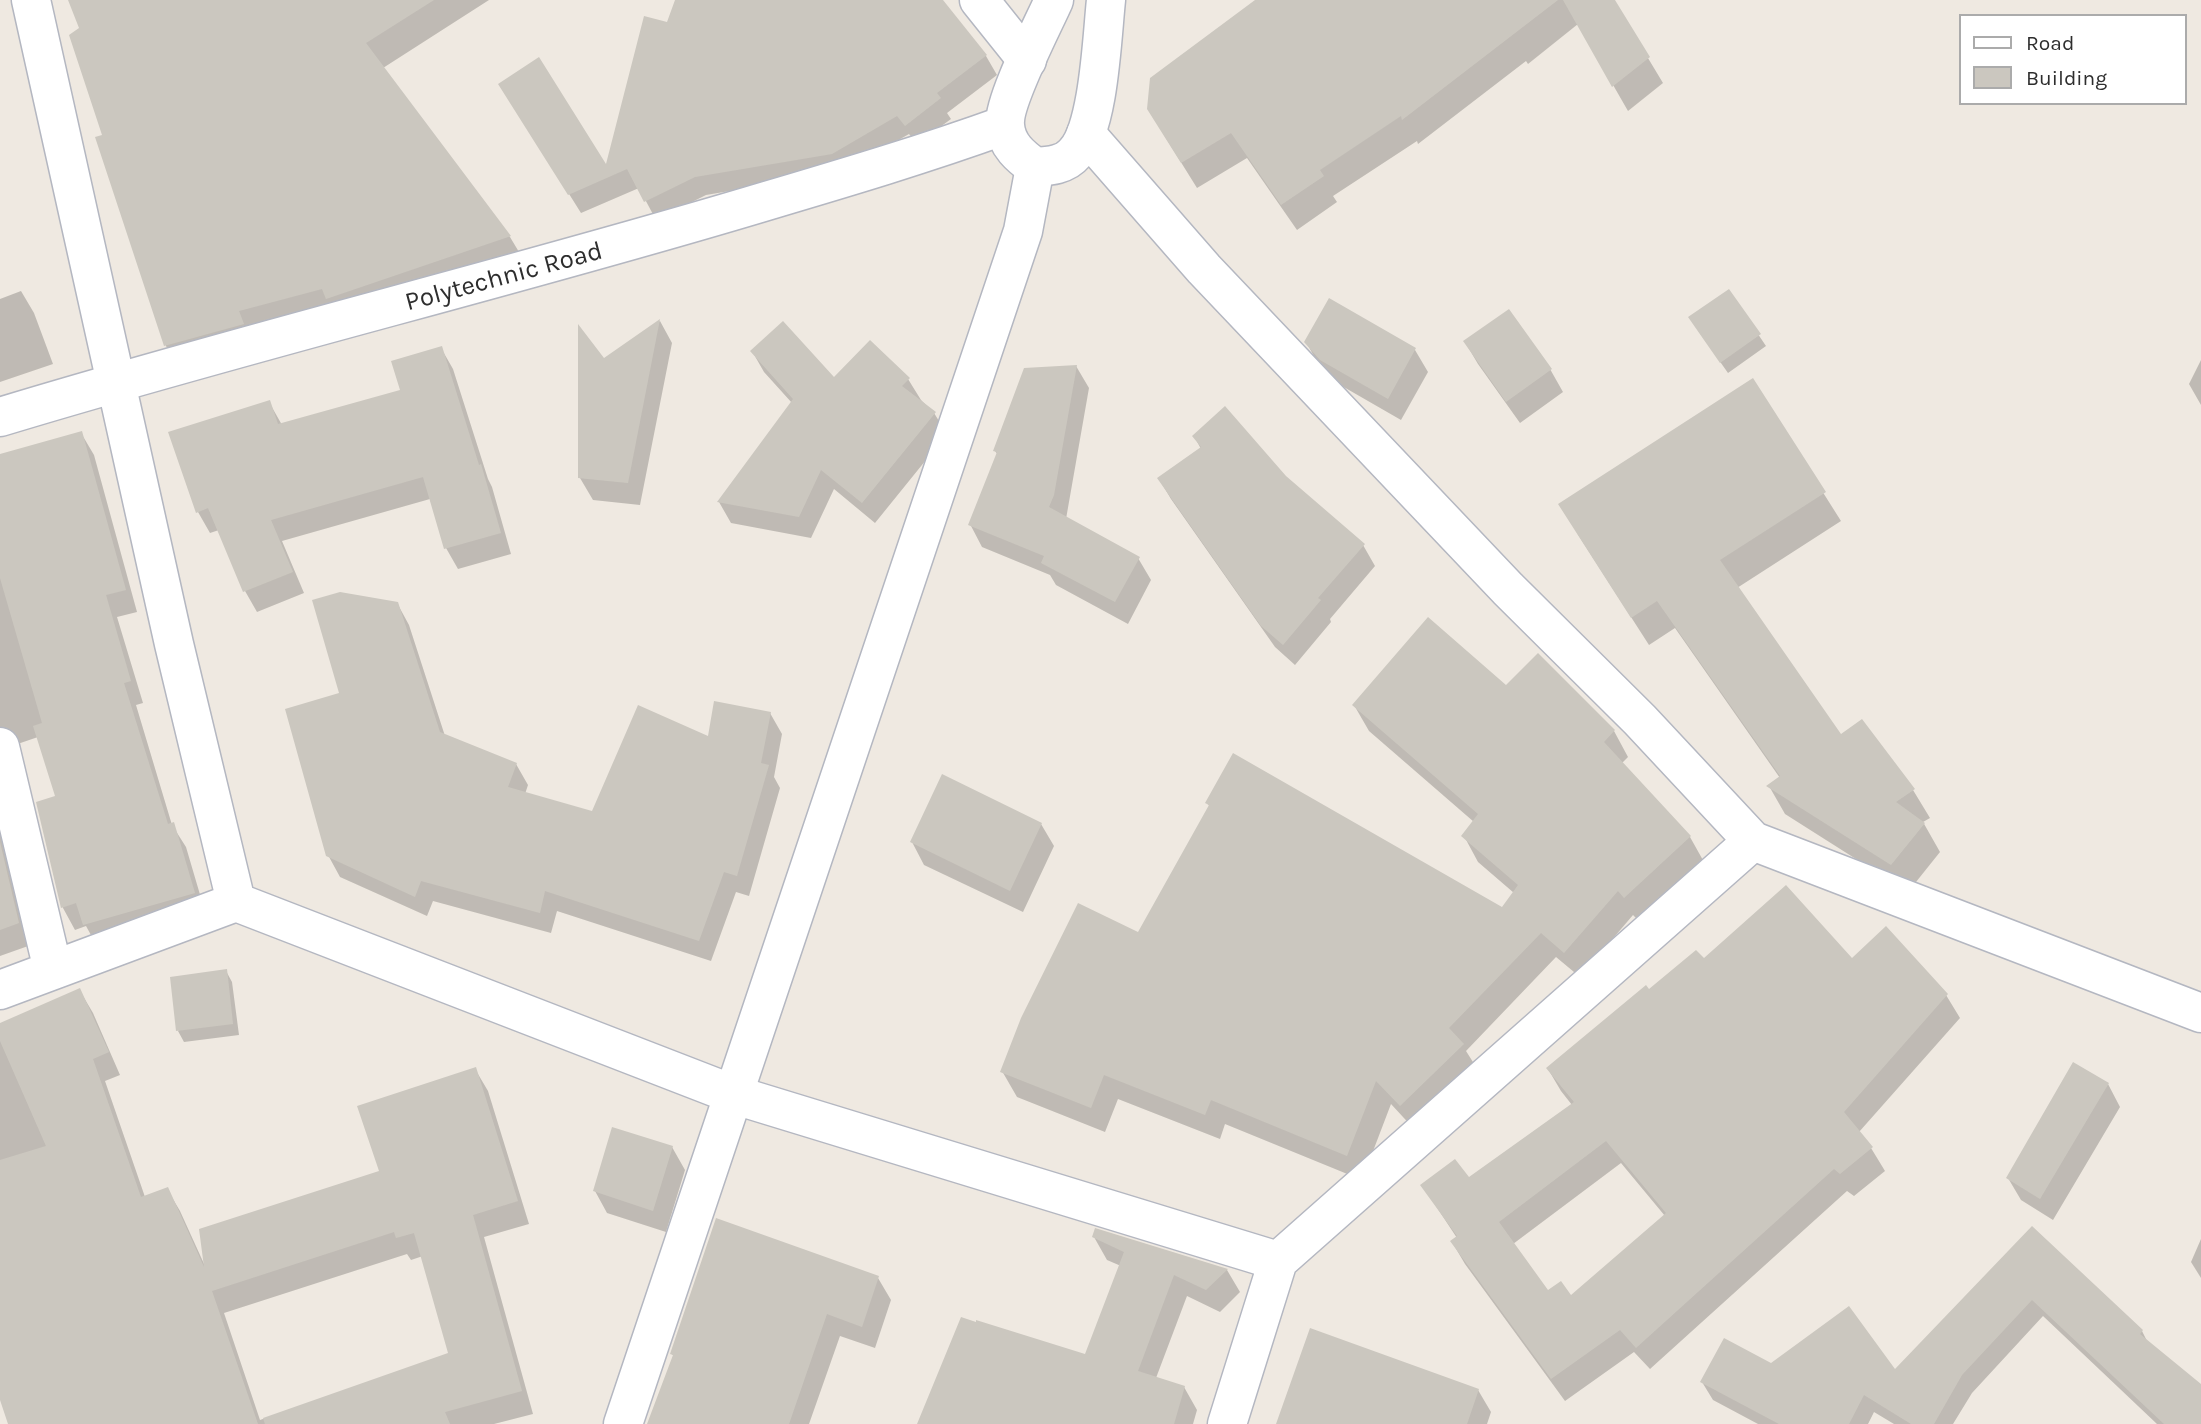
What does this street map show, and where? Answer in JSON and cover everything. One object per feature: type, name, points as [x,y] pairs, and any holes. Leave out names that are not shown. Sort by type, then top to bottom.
[{"type":"street","points":[[31,0],[174,643],[236,902]]},
{"type":"street","points":[[979,0],[1027,60]]},
{"type":"street","points":[[1055,0],[1011,96],[1004,125],[1015,152],[1035,167],[1058,165],[1075,154],[1086,134],[1095,97],[1106,0]]},
{"type":"street","name":"Polytechnic Road","points":[[0,417],[116,382],[602,250],[927,153],[1004,125]]},
{"type":"street","points":[[1086,134],[1223,289],[1507,589],[1640,720],[1753,841],[2201,1013]]},
{"type":"street","points":[[619,1423],[735,1095],[1023,231],[1035,167]]},
{"type":"street","points":[[0,747],[53,970]]},
{"type":"street","points":[[1227,1424],[1278,1261],[1753,841]]},
{"type":"street","points":[[0,990],[236,902],[735,1095],[1278,1261]]},
{"type":"building","points":[[68,0],[434,0],[366,43],[511,236],[326,299],[322,289],[239,311],[244,324],[164,346],[95,137],[102,135],[69,35],[79,28]]},
{"type":"building","points":[[675,0],[943,0],[987,55],[937,93],[941,98],[905,126],[897,116],[832,154],[695,177],[644,202],[627,169],[568,195],[498,84],[539,57],[606,164],[644,16],[667,22]]},
{"type":"building","points":[[1255,0],[1558,0],[1402,120],[1401,116],[1320,170],[1324,176],[1281,205],[1231,133],[1181,163],[1147,109],[1150,78]]},
{"type":"building","points":[[1563,0],[1615,0],[1650,57],[1612,87]]},
{"type":"building","points":[[1729,289],[1761,334],[1720,363],[1688,317]]},
{"type":"building","points":[[1329,298],[1416,348],[1388,399],[1320,360],[1304,342]]},
{"type":"building","points":[[1509,309],[1552,369],[1506,402],[1463,341]]},
{"type":"building","points":[[660,319],[628,483],[578,478],[578,324],[604,358]]},
{"type":"building","points":[[783,321],[834,377],[870,340],[910,378],[902,386],[936,412],[862,503],[821,470],[799,517],[717,502],[793,399],[750,351]]},
{"type":"building","points":[[442,346],[501,533],[444,549],[423,477],[271,520],[293,572],[243,592],[208,508],[196,513],[168,432],[270,400],[278,424],[400,390],[391,361]]},
{"type":"building","points":[[1077,365],[1054,495],[1049,507],[1140,557],[1115,602],[1041,563],[1044,556],[968,525],[997,452],[993,451],[1024,368]]},
{"type":"building","points":[[1753,378],[1826,492],[1720,560],[1841,734],[1862,719],[1915,789],[1896,802],[1925,823],[1891,865],[1766,786],[1780,776],[1657,601],[1631,618],[1558,504]]},
{"type":"building","points":[[1225,406],[1286,476],[1365,544],[1318,598],[1321,600],[1283,645],[1261,626],[1157,478],[1201,447],[1192,436]]},
{"type":"building","points":[[82,431],[126,590],[106,595],[131,681],[124,683],[168,824],[174,822],[195,893],[83,925],[76,903],[61,908],[36,802],[55,796],[33,726],[42,723],[0,578],[0,454]]},
{"type":"building","points":[[340,592],[398,602],[440,732],[517,763],[508,787],[592,811],[638,705],[708,736],[714,701],[771,712],[761,763],[769,765],[737,876],[724,872],[699,941],[545,891],[540,913],[421,881],[415,897],[326,856],[285,709],[339,693],[312,600]]},
{"type":"building","points":[[1428,617],[1506,685],[1538,653],[1615,730],[1604,742],[1691,836],[1624,898],[1618,891],[1564,953],[1541,933],[1449,1028],[1464,1044],[1400,1106],[1376,1081],[1347,1156],[1211,1100],[1205,1115],[1104,1075],[1091,1108],[1000,1072],[1021,1018],[1078,903],[1138,932],[1209,805],[1205,803],[1233,753],[1502,907],[1518,885],[1461,836],[1478,814],[1352,705]]},
{"type":"building","points":[[942,774],[1042,823],[1010,891],[910,842]]},
{"type":"building","points":[[0,842],[19,923],[0,930]]},
{"type":"building","points":[[1786,885],[1852,958],[1886,926],[1948,994],[1844,1112],[1873,1147],[1840,1174],[1834,1169],[1636,1348],[1620,1330],[1551,1379],[1450,1241],[1457,1236],[1420,1185],[1455,1159],[1469,1177],[1574,1102],[1546,1068],[1646,985],[1649,989],[1696,950],[1704,958]],"holes":[[[1606,1141],[1666,1213],[1571,1295],[1561,1281],[1548,1290],[1499,1222]]]},
{"type":"building","points":[[227,969],[233,1024],[176,1031],[170,977]]},
{"type":"building","points":[[80,988],[109,1052],[93,1059],[141,1197],[168,1187],[204,1267],[199,1229],[379,1171],[357,1106],[476,1067],[518,1201],[473,1215],[522,1391],[445,1412],[450,1424],[265,1424],[263,1418],[448,1353],[414,1233],[396,1238],[394,1232],[212,1291],[258,1424],[8,1424],[0,1400],[0,1160],[46,1146],[0,1041],[0,1023]]},
{"type":"building","points":[[2073,1062],[2109,1083],[2040,1199],[2006,1178]]},
{"type":"building","points":[[612,1127],[673,1146],[653,1211],[593,1191]]},
{"type":"building","points":[[716,1218],[879,1276],[862,1327],[827,1314],[789,1424],[647,1424],[673,1355],[670,1354]]},
{"type":"building","points":[[2032,1226],[2143,1330],[2140,1334],[2201,1384],[2201,1424],[2164,1424],[2032,1300],[1962,1375],[1934,1424],[1911,1424],[1864,1395],[1849,1424],[1779,1424],[1700,1382],[1724,1338],[1771,1363],[1849,1306],[1895,1369]]},
{"type":"building","points":[[1095,1228],[1228,1269],[1206,1290],[1174,1275],[1138,1371],[1185,1386],[1174,1424],[917,1424],[961,1317],[1085,1354],[1124,1252],[1092,1237]]},
{"type":"building","points":[[1310,1328],[1479,1389],[1467,1424],[1276,1424]]}]
